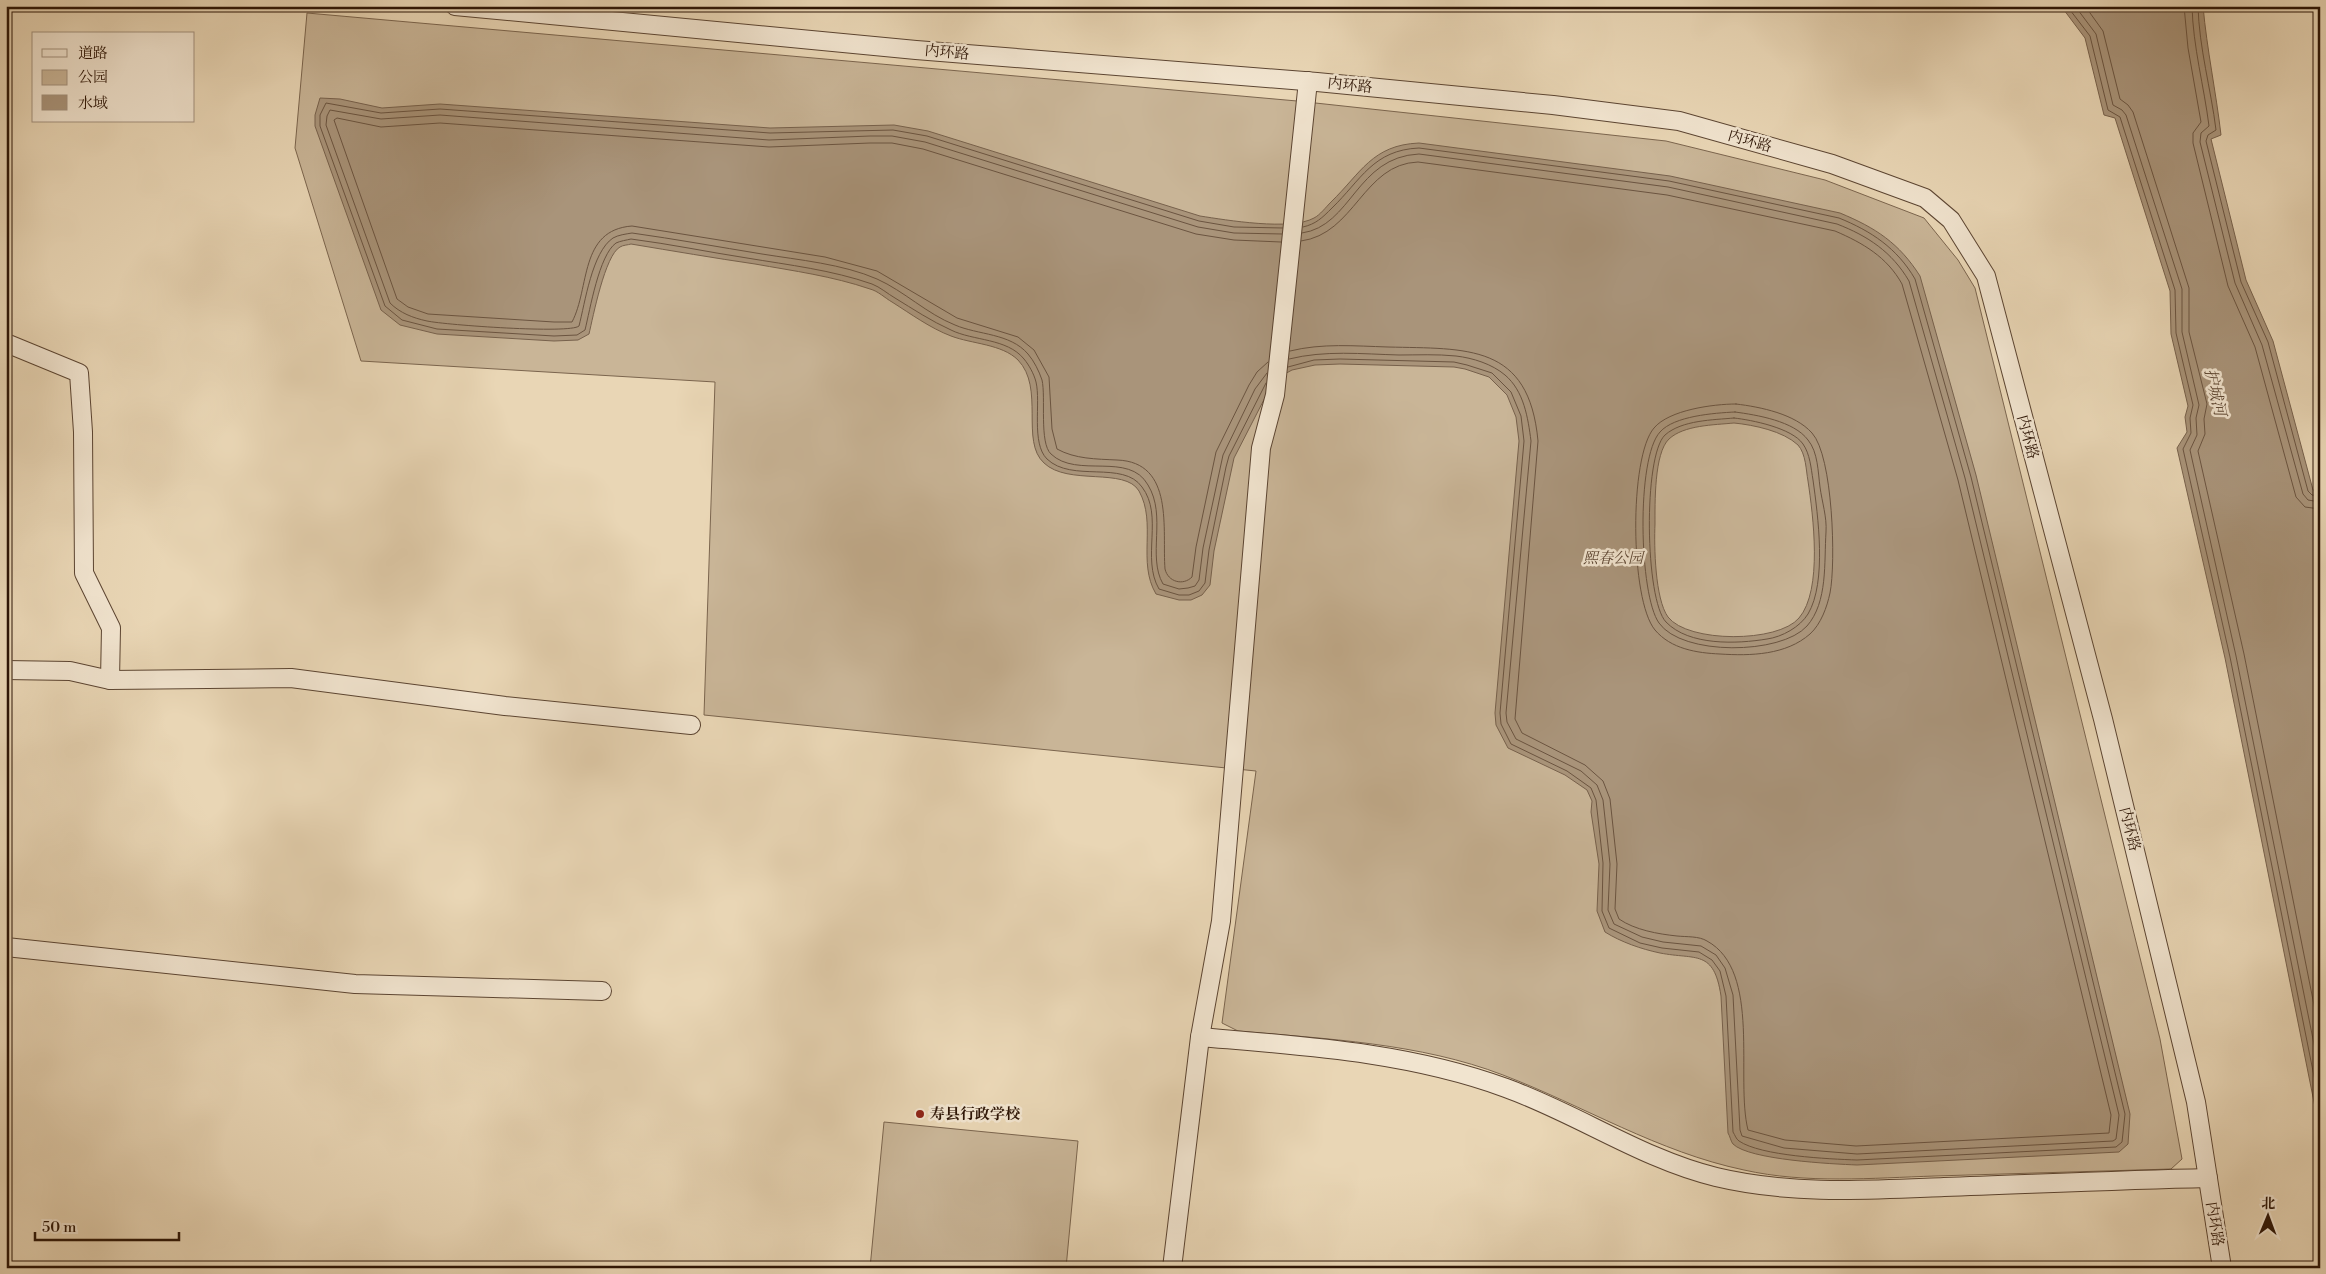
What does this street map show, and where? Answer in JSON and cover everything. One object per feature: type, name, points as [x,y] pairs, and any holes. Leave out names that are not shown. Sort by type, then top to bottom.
[{"type":"street","name":"内环路","points":[[455,6],[916,50],[1308,81],[1553,105],[1679,121],[1832,164],[1925,198],[1951,220],[1986,276],[2108,738],[2196,1102],[2222,1268]]},
{"type":"street","points":[[1172,1268],[1200,1037],[1221,921],[1261,448],[1275,395],[1308,81]]},
{"type":"street","points":[[6,343],[79,373],[83,432],[84,573],[111,628],[110,680]]},
{"type":"street","points":[[6,670],[70,671],[110,680],[291,678],[505,706],[691,726]]},
{"type":"street","points":[[6,947],[354,984],[602,991]]},
{"type":"street","points":[[1200,1037],[1360,1052],[1470,1076],[1535,1099],[1591,1127],[1678,1165],[1716,1177],[1758,1185],[1794,1189],[1840,1190],[2208,1178]]},
{"type":"green space","name":"熙春公园","points":[[307,13],[1297,101],[1666,141],[1825,180],[1924,218],[1958,260],[1975,288],[2160,1039],[2182,1159],[2171,1169],[1863,1179],[1815,1179],[1767,1174],[1712,1162],[1681,1152],[1533,1087],[1471,1064],[1406,1049],[1372,1044],[1238,1031],[1222,1023],[1256,771],[704,715],[715,382],[361,361],[295,148]]},
{"type":"green space","points":[[884,1122],[1078,1141],[1066,1268],[870,1268]]},
{"type":"water","name":"护城河","points":[[2061,6],[2203,6],[2221,135],[2211,139],[2246,280],[2273,341],[2313,490],[2320,491],[2320,1132],[2225,658],[2177,448],[2187,432],[2185,417],[2188,406],[2171,334],[2170,291],[2115,118],[2104,115],[2085,38]]},
{"type":"water","points":[[320,98],[340,99],[382,108],[440,104],[770,128],[894,125],[928,131],[1200,216],[1241,222],[1275,224],[1304,222],[1314,218],[1378,155],[1403,145],[1419,143],[1670,176],[1840,213],[1876,231],[1904,254],[1920,276],[1976,475],[2130,1114],[2128,1144],[2119,1152],[1857,1165],[1773,1157],[1756,1154],[1733,1144],[1728,1133],[1721,996],[1714,970],[1708,964],[1693,957],[1660,953],[1624,942],[1605,932],[1597,911],[1599,864],[1591,812],[1592,801],[1587,790],[1565,775],[1508,748],[1496,725],[1495,713],[1519,441],[1516,417],[1507,395],[1489,377],[1454,367],[1340,364],[1315,365],[1292,370],[1281,376],[1272,384],[1234,458],[1214,551],[1210,585],[1202,595],[1191,600],[1179,600],[1156,594],[1151,582],[1147,556],[1147,516],[1139,491],[1132,484],[1122,480],[1067,474],[1054,470],[1044,463],[1037,453],[1032,428],[1030,385],[1026,372],[1018,360],[995,347],[959,339],[943,333],[873,290],[813,274],[631,244],[620,247],[609,262],[600,287],[589,334],[578,340],[554,341],[437,334],[400,325],[381,310],[315,126],[315,115]],"holes":[[[1734,423],[1776,432],[1792,440],[1801,449],[1805,462],[1814,532],[1814,571],[1811,590],[1799,618],[1788,626],[1772,632],[1754,636],[1733,637],[1694,632],[1679,626],[1668,617],[1660,598],[1658,585],[1655,558],[1655,504],[1656,479],[1660,455],[1669,439],[1675,434],[1691,428]]]},
{"type":"place","name":"寿县行政学校","points":[[920,1114]]}]
